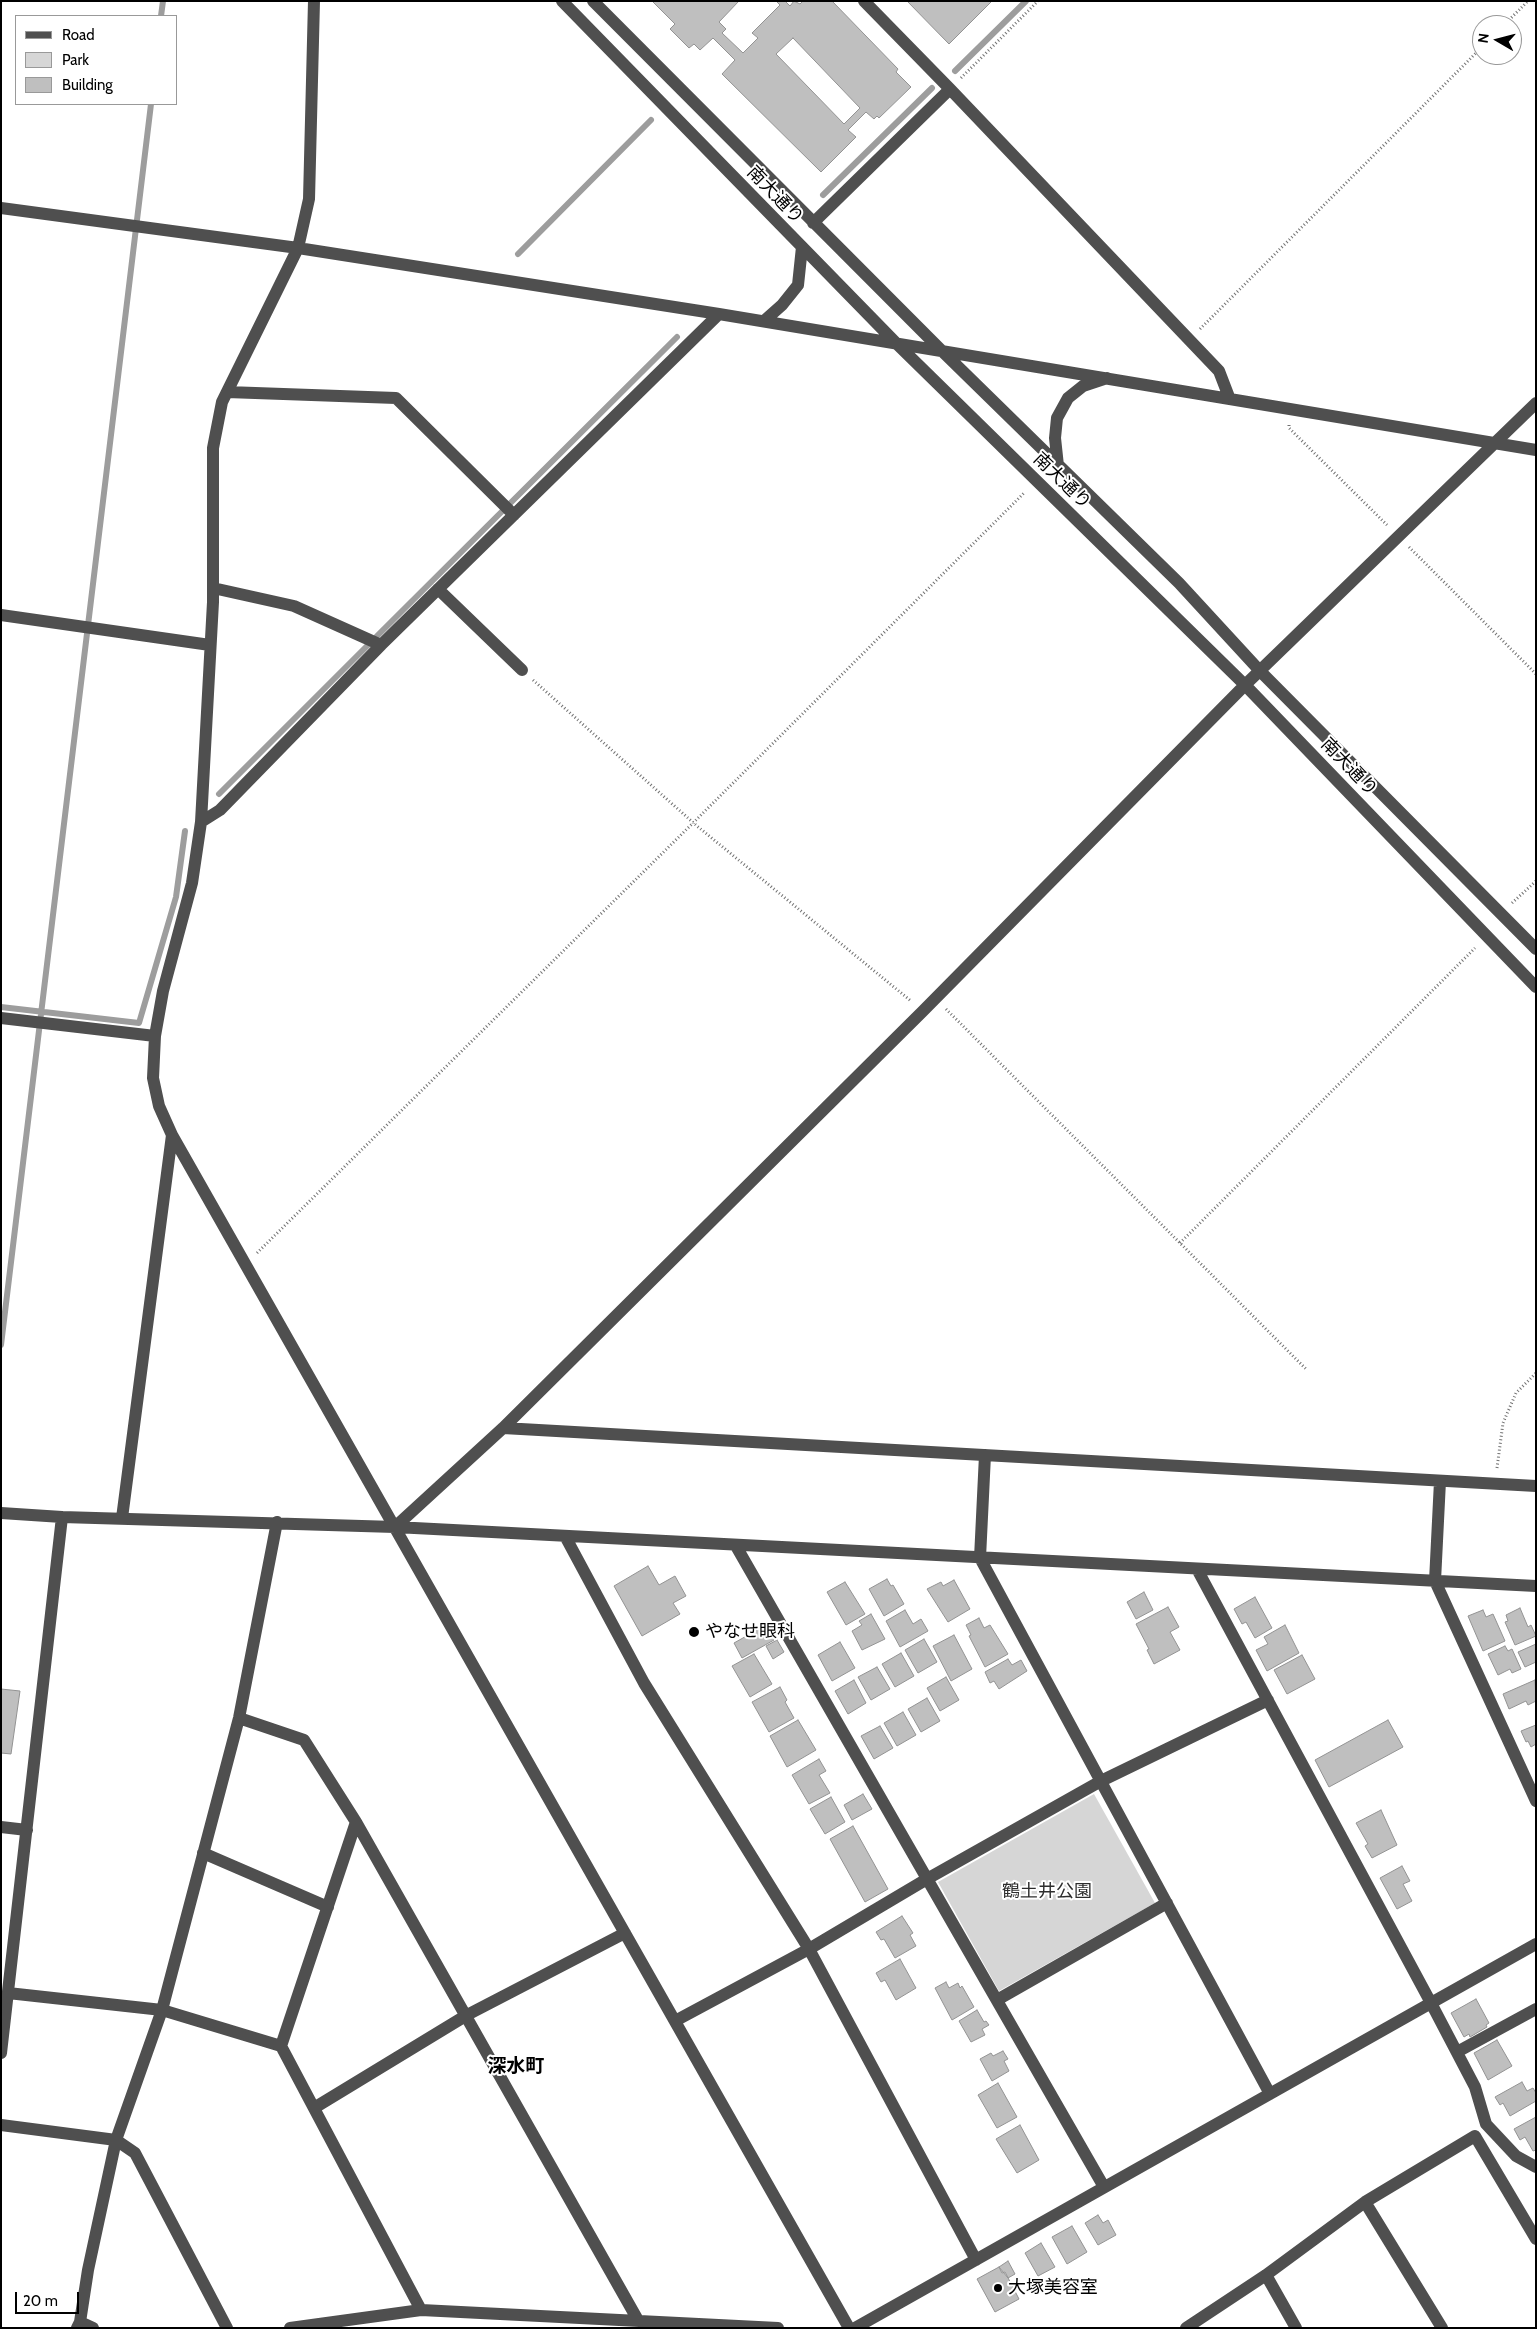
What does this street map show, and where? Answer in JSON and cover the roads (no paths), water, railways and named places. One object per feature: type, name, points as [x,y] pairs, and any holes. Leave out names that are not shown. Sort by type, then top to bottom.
[{"type":"street","points":[[314,1],[310,199],[298,248],[222,402],[213,448],[213,588],[201,822],[192,883],[163,991],[154,1036],[152,1078],[159,1106],[172,1135],[848,2328]]},
{"type":"street","name":"南大通り","points":[[562,1],[896,343],[1245,685],[1536,987]]},
{"type":"street","name":"南大通り","points":[[593,1],[813,223],[1178,583],[1260,671],[1536,949]]},
{"type":"street","points":[[864,1],[1219,371],[1229,398]]},
{"type":"street","points":[[813,223],[950,89]]},
{"type":"street","points":[[1,208],[298,248],[764,321],[1536,450]]},
{"type":"street","points":[[764,321],[787,300],[798,284],[802,247]]},
{"type":"street","points":[[201,822],[220,810],[381,645],[719,314]]},
{"type":"street","points":[[1058,466],[1055,438],[1057,418],[1068,398],[1083,386],[1109,378]]},
{"type":"street","points":[[227,392],[396,398],[514,514]]},
{"type":"street","points":[[395,1528],[503,1428],[923,1011],[1245,685],[1536,403]]},
{"type":"street","points":[[213,588],[294,606],[381,645]]},
{"type":"street","points":[[438,589],[522,670]]},
{"type":"street","points":[[1,615],[210,644]]},
{"type":"street","points":[[1,1018],[154,1036]]},
{"type":"street","points":[[122,1518],[172,1135]]},
{"type":"street","points":[[503,1428],[1536,1486]]},
{"type":"street","points":[[985,1455],[980,1558],[1270,2094]]},
{"type":"street","points":[[1440,1481],[1435,1581],[1536,1802]]},
{"type":"street","points":[[1,1513],[62,1517],[277,1522],[1536,1586]]},
{"type":"street","points":[[1,2053],[3,2019],[8,1993],[62,1517]]},
{"type":"street","points":[[93,2328],[78,2325],[116,2140],[162,2010],[239,1718],[277,1522]]},
{"type":"street","points":[[564,1536],[644,1683],[809,1949],[976,2260]]},
{"type":"street","points":[[736,1546],[1104,2187]]},
{"type":"street","points":[[1197,1569],[1475,2087],[1486,2124],[1516,2156],[1536,2166]]},
{"type":"street","points":[[674,2020],[809,1949],[927,1878],[1100,1781],[1268,1700]]},
{"type":"street","points":[[239,1718],[304,1740],[356,1822],[467,2015],[639,2322]]},
{"type":"street","points":[[281,2046],[356,1822]]},
{"type":"street","points":[[1,1827],[27,1830]]},
{"type":"street","points":[[203,1853],[328,1907]]},
{"type":"street","points":[[997,2000],[1167,1903]]},
{"type":"street","points":[[1,1931],[15,1932]]},
{"type":"street","points":[[314,2108],[467,2015],[625,1933]]},
{"type":"street","points":[[856,2328],[1536,1944]]},
{"type":"street","points":[[8,1993],[162,2010],[281,2046],[421,2310]]},
{"type":"street","points":[[1456,2052],[1536,2009]]},
{"type":"street","points":[[1186,2328],[1266,2275],[1365,2202],[1475,2136],[1486,2124]]},
{"type":"street","points":[[1,2125],[116,2140],[135,2153],[227,2328]]},
{"type":"street","points":[[1475,2136],[1536,2239]]},
{"type":"street","points":[[1365,2202],[1442,2328]]},
{"type":"street","points":[[1266,2275],[1296,2328]]},
{"type":"street","points":[[290,2328],[421,2310],[778,2328]]},
{"type":"waterway","points":[[161,15],[163,1]]},
{"type":"waterway","points":[[955,71],[1026,1]]},
{"type":"waterway","points":[[823,195],[932,88]]},
{"type":"waterway","points":[[1,1345],[151,105]]},
{"type":"waterway","points":[[518,254],[651,120]]},
{"type":"waterway","points":[[377,636],[677,337]]},
{"type":"waterway","points":[[219,794],[368,645]]},
{"type":"waterway","points":[[1,1007],[139,1023],[176,897],[185,831]]},
{"type":"place","name":"やなせ眼科","points":[[694,1632]]},
{"type":"place","name":"大塚美容室","points":[[998,2288]]},
{"type":"district","name":"深水町","points":[[516,2066]]},
{"type":"park label","name":"鶴土井公園","points":[[1047,1892]]}]
